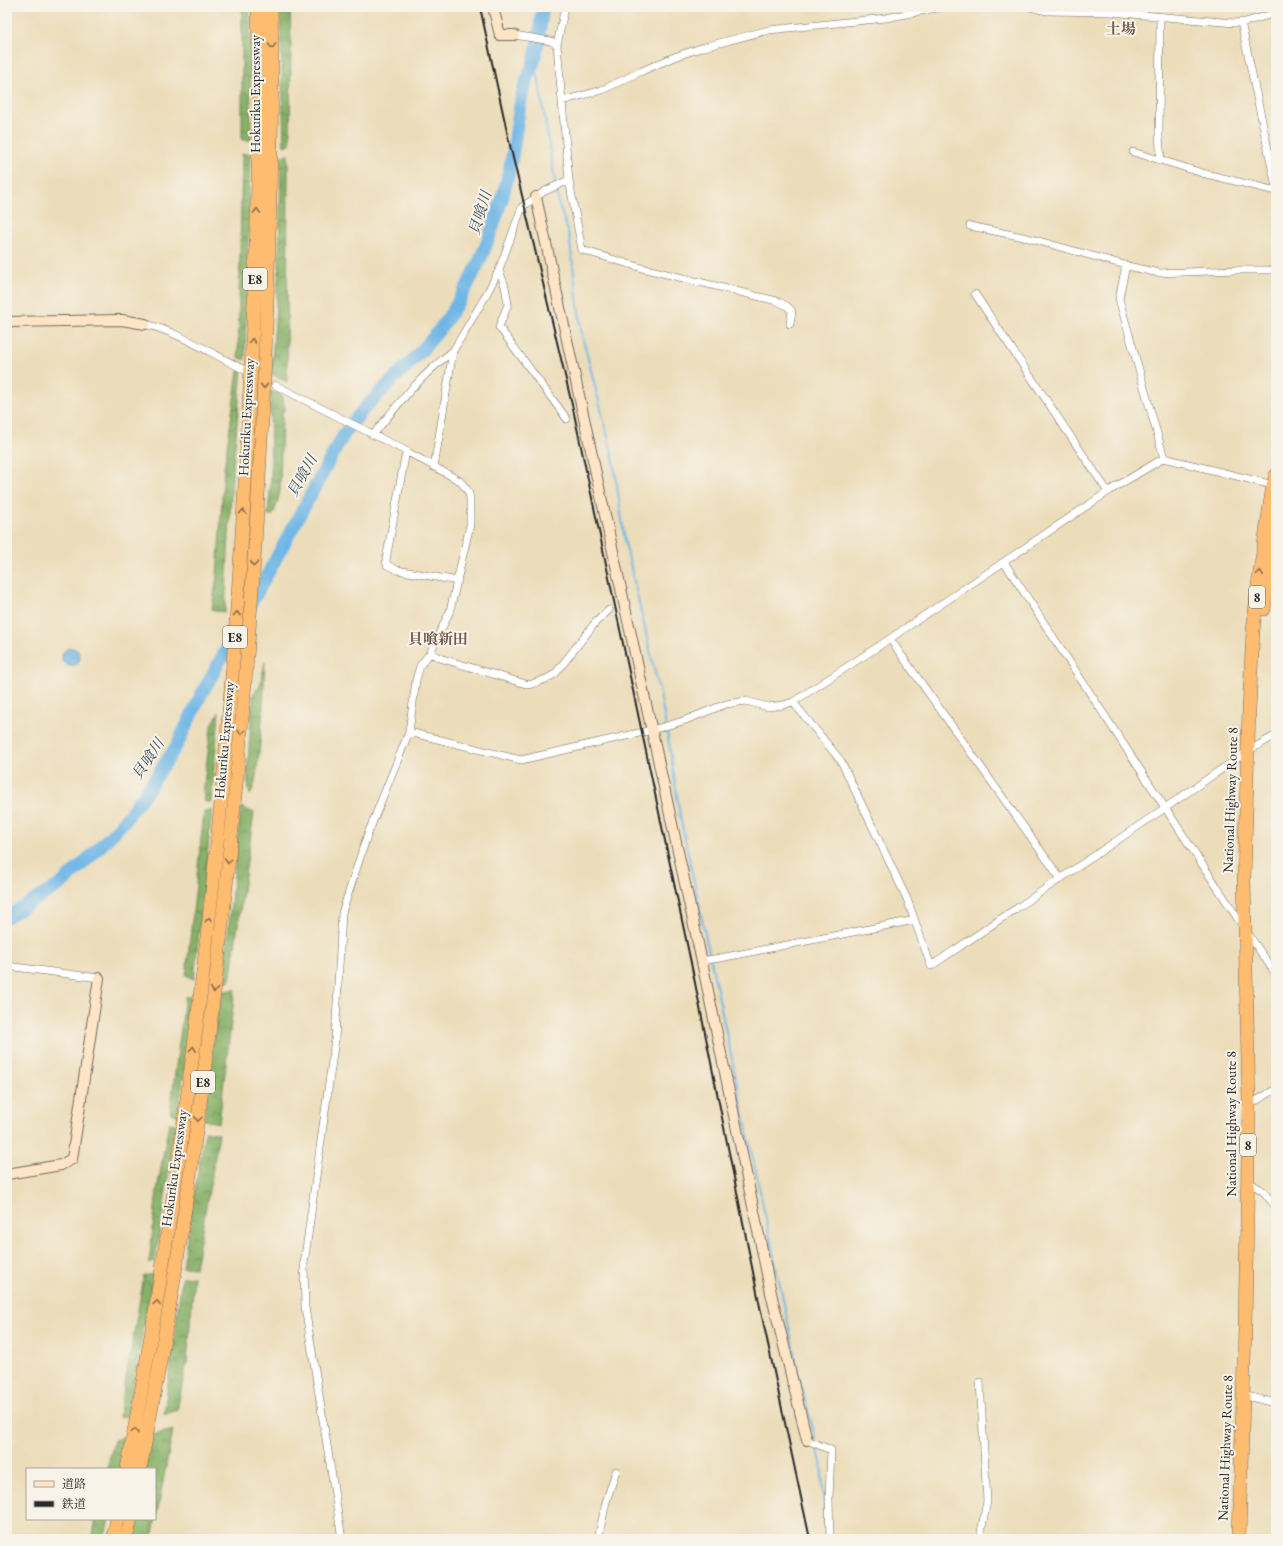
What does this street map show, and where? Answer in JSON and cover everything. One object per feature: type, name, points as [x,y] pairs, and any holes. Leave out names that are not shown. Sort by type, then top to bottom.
[{"type":"highway","name":"Hokuriku Expressway","points":[[127,1468],[155,1314],[185,1114],[206,946],[228,722],[241,551],[255,272],[258,191],[258,7]]},
{"type":"highway","name":"Hokuriku Expressway","points":[[140,1468],[168,1314],[198,1120],[220,945],[245,693],[257,525],[264,391],[272,98],[271,7]]},
{"type":"highway","name":"National Highway Route 8","points":[[1239,1539],[1249,1105],[1244,879],[1249,710],[1253,631],[1258,585],[1275,482]]},
{"type":"highway","name":"National Highway Route 8","points":[[1249,710],[1276,537]]},
{"type":"highway","points":[[113,1539],[118,1520]]},
{"type":"highway","points":[[126,1539],[130,1520]]},
{"type":"street","points":[[493,7],[500,35],[514,35],[554,43]]},
{"type":"street","points":[[565,7],[554,43],[562,101],[566,181],[582,250],[642,268],[777,302],[787,306],[792,311],[790,324]]},
{"type":"street","points":[[562,101],[602,90],[682,54],[769,30],[886,18],[941,7]]},
{"type":"street","points":[[1030,7],[1043,10],[1110,12],[1234,23],[1276,13]]},
{"type":"street","points":[[1160,17],[1159,136],[1161,160]]},
{"type":"street","points":[[1241,22],[1276,187]]},
{"type":"street","points":[[1133,152],[1202,173],[1276,191]]},
{"type":"street","points":[[434,467],[454,351],[499,270],[522,207],[541,194],[566,181]]},
{"type":"street","points":[[541,194],[652,730],[705,961],[771,1293],[807,1440],[831,1450],[828,1498],[830,1539]]},
{"type":"street","points":[[970,226],[1028,238],[1159,273],[1276,270]]},
{"type":"street","points":[[1126,265],[1119,299],[1164,458]]},
{"type":"street","points":[[499,270],[508,304],[499,327],[567,420]]},
{"type":"street","points":[[975,294],[1108,492]]},
{"type":"street","points":[[7,322],[122,320],[145,324],[162,328],[180,336],[246,370]]},
{"type":"street","points":[[372,434],[403,397],[435,365],[454,351]]},
{"type":"street","points":[[275,385],[406,451],[460,481],[468,491],[470,498],[470,525],[450,611],[430,653],[420,666],[416,680],[409,732],[367,836],[342,913],[335,1039],[304,1264],[306,1307],[342,1539]]},
{"type":"street","points":[[406,451],[386,560],[387,565],[397,570],[458,581]]},
{"type":"street","points":[[409,732],[521,760],[652,730],[726,704],[746,701],[768,707],[783,705],[793,702],[890,639],[1108,492],[1164,458],[1275,482]]},
{"type":"street","points":[[1004,562],[1244,928],[1276,974]]},
{"type":"street","points":[[430,653],[443,659],[529,685],[555,674],[595,623],[608,610]]},
{"type":"street","points":[[890,639],[1060,878]]},
{"type":"street","points":[[793,702],[841,762],[907,899],[931,966],[1248,751],[1276,735]]},
{"type":"street","points":[[705,961],[915,920]]},
{"type":"street","points":[[7,966],[99,978],[72,1159],[61,1165],[7,1174]]},
{"type":"street","points":[[1249,1105],[1276,1088]]},
{"type":"street","points":[[1247,1181],[1263,1191],[1276,1207]]},
{"type":"street","points":[[980,1382],[987,1501],[981,1539]]},
{"type":"street","points":[[1242,1395],[1276,1403]]},
{"type":"street","points":[[598,1539],[606,1502],[616,1471]]},
{"type":"green space","points":[[242,7],[250,7],[251,140],[242,140]]},
{"type":"green space","points":[[280,7],[290,7],[290,144],[284,146]]},
{"type":"green space","points":[[242,154],[250,154],[245,360],[238,357]]},
{"type":"green space","points":[[288,155],[287,382],[271,374],[279,267],[281,156]]},
{"type":"green space","points":[[242,370],[232,477],[225,612],[215,611],[212,609],[217,576],[224,469],[238,371]]},
{"type":"green space","points":[[270,391],[282,395],[285,408],[282,414],[280,490],[273,515],[268,515],[271,478]]},
{"type":"green space","points":[[265,662],[261,737],[255,783],[250,795],[247,776],[253,694],[260,686]]},
{"type":"green space","points":[[219,712],[211,802],[205,802],[203,793],[211,727]]},
{"type":"green space","points":[[241,807],[254,813],[230,981],[223,981]]},
{"type":"green space","points":[[212,810],[194,979],[186,975],[204,812]]},
{"type":"green space","points":[[235,989],[219,1123],[204,1120],[220,992]]},
{"type":"green space","points":[[194,996],[178,1116],[170,1112],[185,997]]},
{"type":"green space","points":[[169,1123],[176,1124],[155,1262],[149,1264],[157,1190]]},
{"type":"green space","points":[[205,1131],[219,1134],[195,1268],[182,1267]]},
{"type":"green space","points":[[153,1274],[128,1416],[119,1417],[144,1276]]},
{"type":"green space","points":[[182,1277],[194,1277],[187,1362],[177,1410],[164,1415]]},
{"type":"green space","points":[[173,1430],[156,1518],[156,1468],[145,1468],[152,1435]]},
{"type":"green space","points":[[128,1436],[120,1468],[107,1468],[114,1440]]},
{"type":"green space","points":[[96,1520],[109,1520],[104,1539],[92,1539]]},
{"type":"green space","points":[[135,1520],[156,1520],[152,1539],[131,1539]]},
{"type":"water","points":[[71,648],[77,651],[80,657],[77,663],[71,666],[65,663],[62,657],[65,651]]},
{"type":"waterway","name":"貝喰川","points":[[250,606],[344,434],[355,419],[434,337],[457,304],[477,267],[493,228],[505,188],[512,158],[522,95],[534,63],[543,7]]},
{"type":"waterway","points":[[535,58],[559,205],[569,235],[582,335],[613,457],[625,542],[660,694],[680,816],[800,1379],[816,1441]]},
{"type":"waterway","name":"貝喰川","points":[[7,917],[61,884],[122,824],[151,785],[177,745],[201,695],[236,632]]},
{"type":"waterway","points":[[817,1447],[821,1462],[826,1531],[825,1539]]},
{"type":"railway","points":[[480,7],[509,141],[573,409],[690,958],[760,1307],[810,1539]]},
{"type":"district","name":"土場","points":[[1121,29]]},
{"type":"district","name":"貝喰新田","points":[[438,639]]}]
